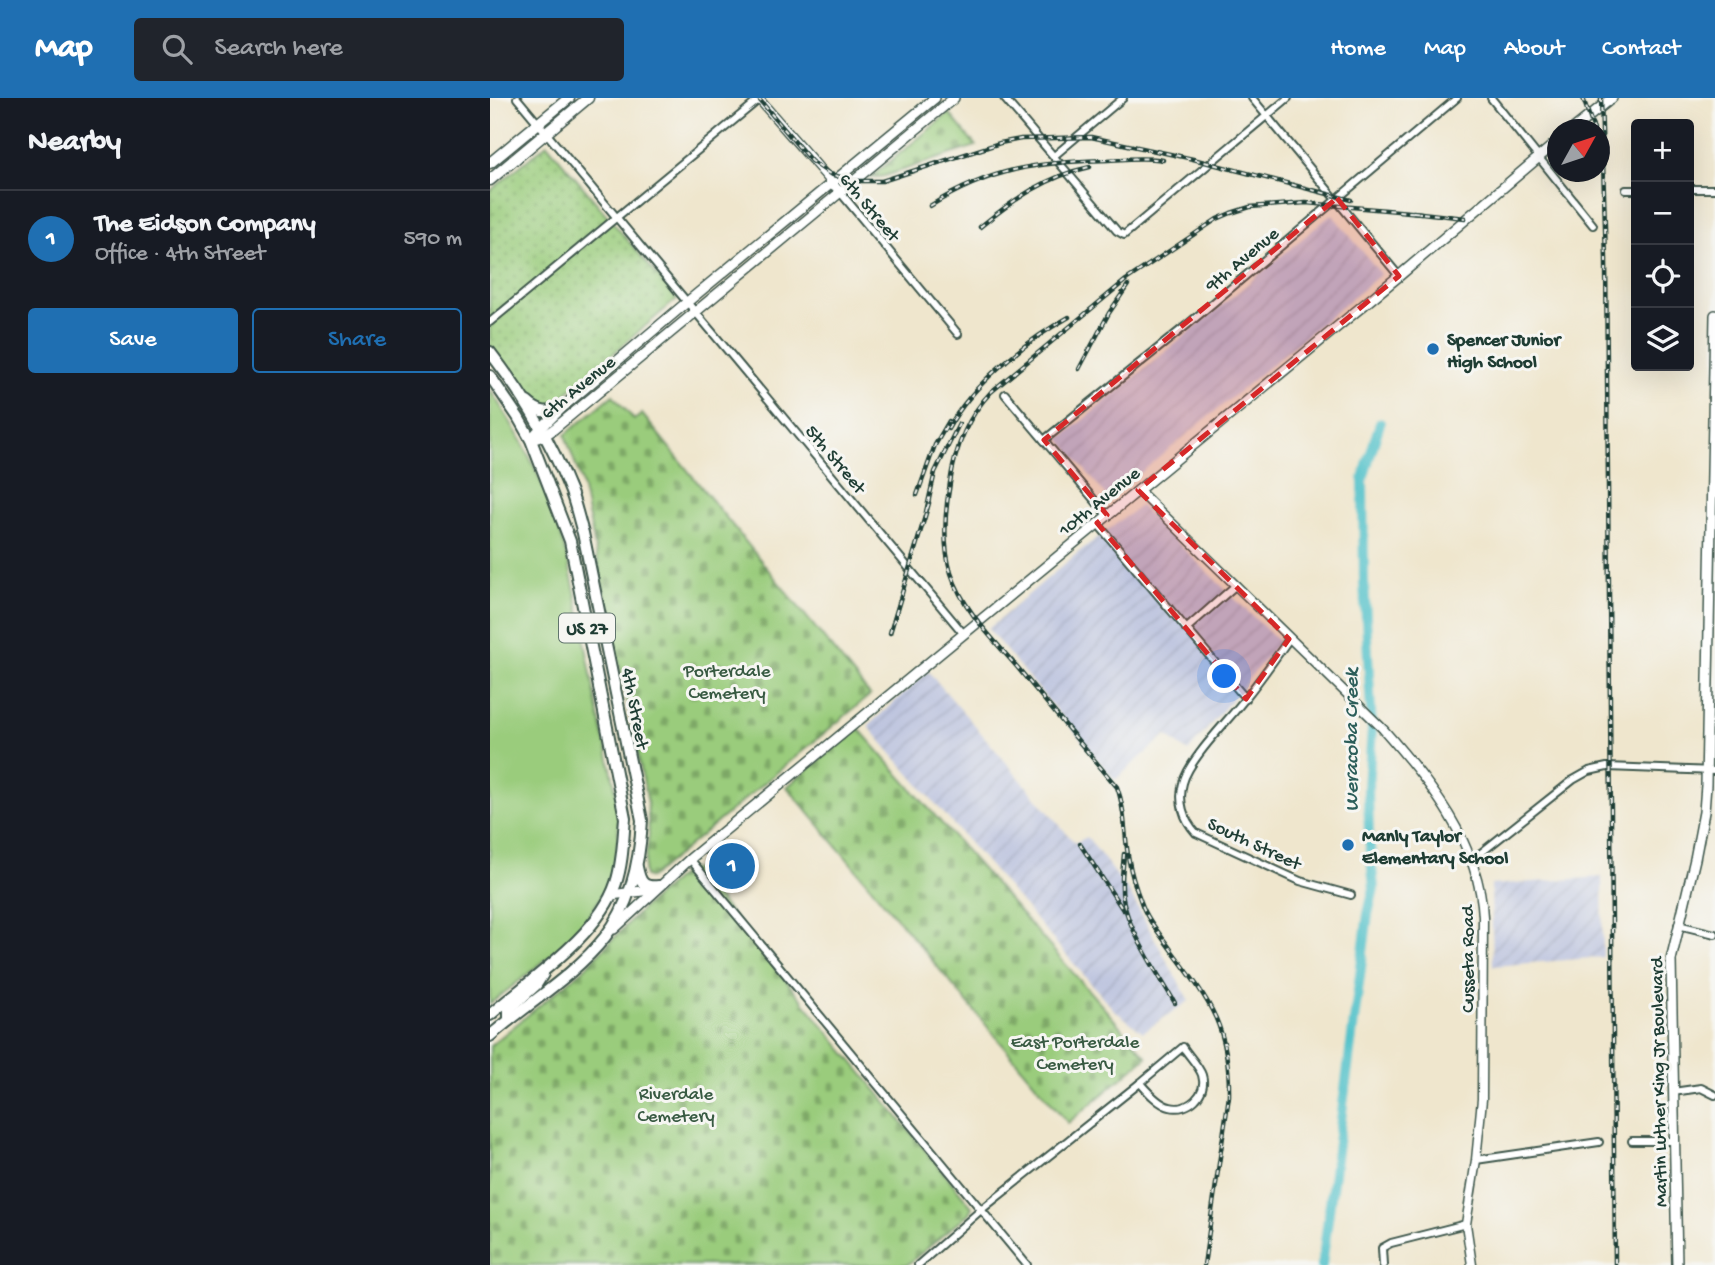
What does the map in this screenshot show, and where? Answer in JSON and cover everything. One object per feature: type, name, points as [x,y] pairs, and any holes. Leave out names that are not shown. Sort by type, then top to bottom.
[{"type":"highway","name":"4th Street","points":[[490,352],[521,396],[570,489],[583,533],[642,820],[637,867],[628,893],[606,937],[581,962],[490,1036]]},
{"type":"highway","name":"4th Street","points":[[490,376],[531,440],[570,541],[625,818],[616,883],[598,917],[584,935],[490,1015]]},
{"type":"highway","points":[[521,396],[535,409],[544,412],[552,412],[565,405]]},
{"type":"highway","points":[[637,867],[642,884],[649,887],[659,886]]},
{"type":"highway","points":[[509,1020],[509,1009],[536,985],[548,966]]},
{"type":"main road","points":[[490,163],[569,98]]},
{"type":"main road","points":[[490,180],[588,98]]},
{"type":"main road","name":"6th Avenue","points":[[542,432],[565,405],[935,98]]},
{"type":"main road","name":"6th Avenue","points":[[531,440],[694,312],[954,98]]},
{"type":"main road","points":[[1586,119],[1612,98]]},
{"type":"main road","name":"10th Avenue","points":[[606,937],[690,859],[1399,276],[1547,149]]},
{"type":"main road","name":"Martin Luther King Jr Boulevard","points":[[1677,1265],[1671,960],[1711,771],[1715,315]]},
{"type":"main road","name":"10th Avenue","points":[[611,895],[650,890],[659,886]]},
{"type":"street","points":[[517,98],[617,219]]},
{"type":"street","points":[[1004,98],[1117,232],[1124,235],[1288,98]]},
{"type":"street","points":[[1054,156],[1123,98]]},
{"type":"street","points":[[1252,98],[1399,276]]},
{"type":"street","name":"9th Avenue","points":[[1044,440],[1457,98]]},
{"type":"street","points":[[1491,98],[1593,225]]},
{"type":"street","points":[[490,322],[760,99]]},
{"type":"street","name":"6th Street","points":[[760,99],[958,334]]},
{"type":"street","points":[[1694,190],[1715,189]]},
{"type":"street","points":[[1626,190],[1631,190]]},
{"type":"street","name":"5th Street","points":[[617,219],[963,633]]},
{"type":"street","points":[[1005,394],[1107,515]]},
{"type":"street","name":"Cusseta Road","points":[[1138,490],[1360,706],[1413,762],[1438,796],[1472,860],[1483,917],[1482,1098],[1466,1224],[1472,1265]]},
{"type":"street","points":[[1097,523],[1246,699]]},
{"type":"street","points":[[1186,629],[1236,585]]},
{"type":"street","name":"South Street","points":[[1289,639],[1246,699],[1185,775],[1181,802],[1186,818],[1196,833],[1300,881],[1351,895]]},
{"type":"street","points":[[1472,860],[1573,780],[1589,771],[1614,767],[1711,771]]},
{"type":"street","points":[[690,859],[1027,1265]]},
{"type":"street","points":[[1678,925],[1715,934]]},
{"type":"street","points":[[918,1265],[981,1210],[1183,1047],[1202,1075],[1202,1088],[1194,1102],[1182,1108],[1167,1107],[1140,1083]]},
{"type":"street","points":[[1673,1092],[1701,1088],[1715,1095]]},
{"type":"street","points":[[1632,1141],[1674,1141]]},
{"type":"street","points":[[1476,1160],[1599,1142]]},
{"type":"street","points":[[1383,1265],[1382,1248],[1391,1243],[1466,1224]]},
{"type":"highlighted area","points":[[1337,198],[1399,276],[1138,490],[1289,639],[1246,699],[1097,523],[1107,515],[1044,440]]},
{"type":"shaded area","points":[[1332,214],[1381,274],[1109,499],[1060,439]]},
{"type":"shaded area","points":[[1140,506],[1279,642],[1188,752],[1166,735],[1115,780],[988,629],[1080,551]]},
{"type":"shaded area","points":[[928,671],[1075,843],[1087,837],[1128,890],[1189,1001],[1143,1032],[1114,1010],[868,726]]},
{"type":"shaded area","points":[[1602,877],[1603,957],[1493,966],[1491,885]]},
{"type":"green space","points":[[949,113],[976,146],[884,176],[870,178]]},
{"type":"green space","points":[[547,144],[677,299],[553,405],[546,408],[530,397],[490,348],[490,191]]},
{"type":"green space","points":[[490,390],[536,471],[551,505],[564,546],[613,776],[618,821],[614,863],[596,906],[555,952],[490,1004]]},
{"type":"green space","name":"Porterdale Cemetery","points":[[613,395],[634,420],[642,414],[870,695],[650,878],[645,876],[644,871],[649,835],[647,799],[581,480],[565,435]]},
{"type":"green space","name":"East Porterdale Cemetery","points":[[858,728],[1147,1057],[1068,1123],[787,787]]},
{"type":"green space","name":"Riverdale Cemetery","points":[[688,869],[695,870],[972,1207],[969,1213],[907,1265],[490,1265],[490,1046],[583,970],[643,908]]},
{"type":"waterway","name":"Weracoba Creek","points":[[1322,1265],[1368,914],[1374,888],[1369,837],[1368,788],[1372,730],[1364,581],[1363,479],[1380,423]]},
{"type":"railway","points":[[758,98],[811,161],[830,174],[853,181],[882,181],[1000,143],[1021,139],[1091,137],[1193,159],[1351,200]]},
{"type":"railway","points":[[1583,98],[1590,119]]},
{"type":"railway","points":[[1601,98],[1606,259],[1615,1265]]},
{"type":"railway","points":[[930,206],[974,183],[1037,165],[1136,158],[1163,160]]},
{"type":"railway","points":[[980,227],[1031,190],[1059,176],[1090,167]]},
{"type":"railway","points":[[1204,1265],[1229,1096],[1222,1034],[1198,986],[1144,909],[1130,866],[1117,787],[980,624],[956,587],[948,562],[945,539],[952,470],[969,423],[991,392],[1126,280],[1217,219],[1250,207],[1306,203],[1421,213]]},
{"type":"railway","points":[[1413,212],[1465,218]]},
{"type":"railway","points":[[1079,369],[1109,313],[1128,285]]},
{"type":"railway","points":[[948,429],[971,396],[1001,366],[1035,338],[1069,317]]},
{"type":"railway","points":[[917,495],[935,445],[949,421]]},
{"type":"railway","points":[[926,512],[935,472],[959,424]]},
{"type":"railway","points":[[890,633],[929,503]]},
{"type":"railway","points":[[1080,844],[1123,910]]},
{"type":"railway","points":[[1124,854],[1122,888],[1126,911],[1145,952],[1175,1003]]},
{"type":"place","name":"Spencer Junior High School","points":[[1433,349]]},
{"type":"place","name":"Manly Taylor Elementary School","points":[[1348,845]]},
{"type":"place","name":"The Eidson Company","points":[[732,866]]}]
